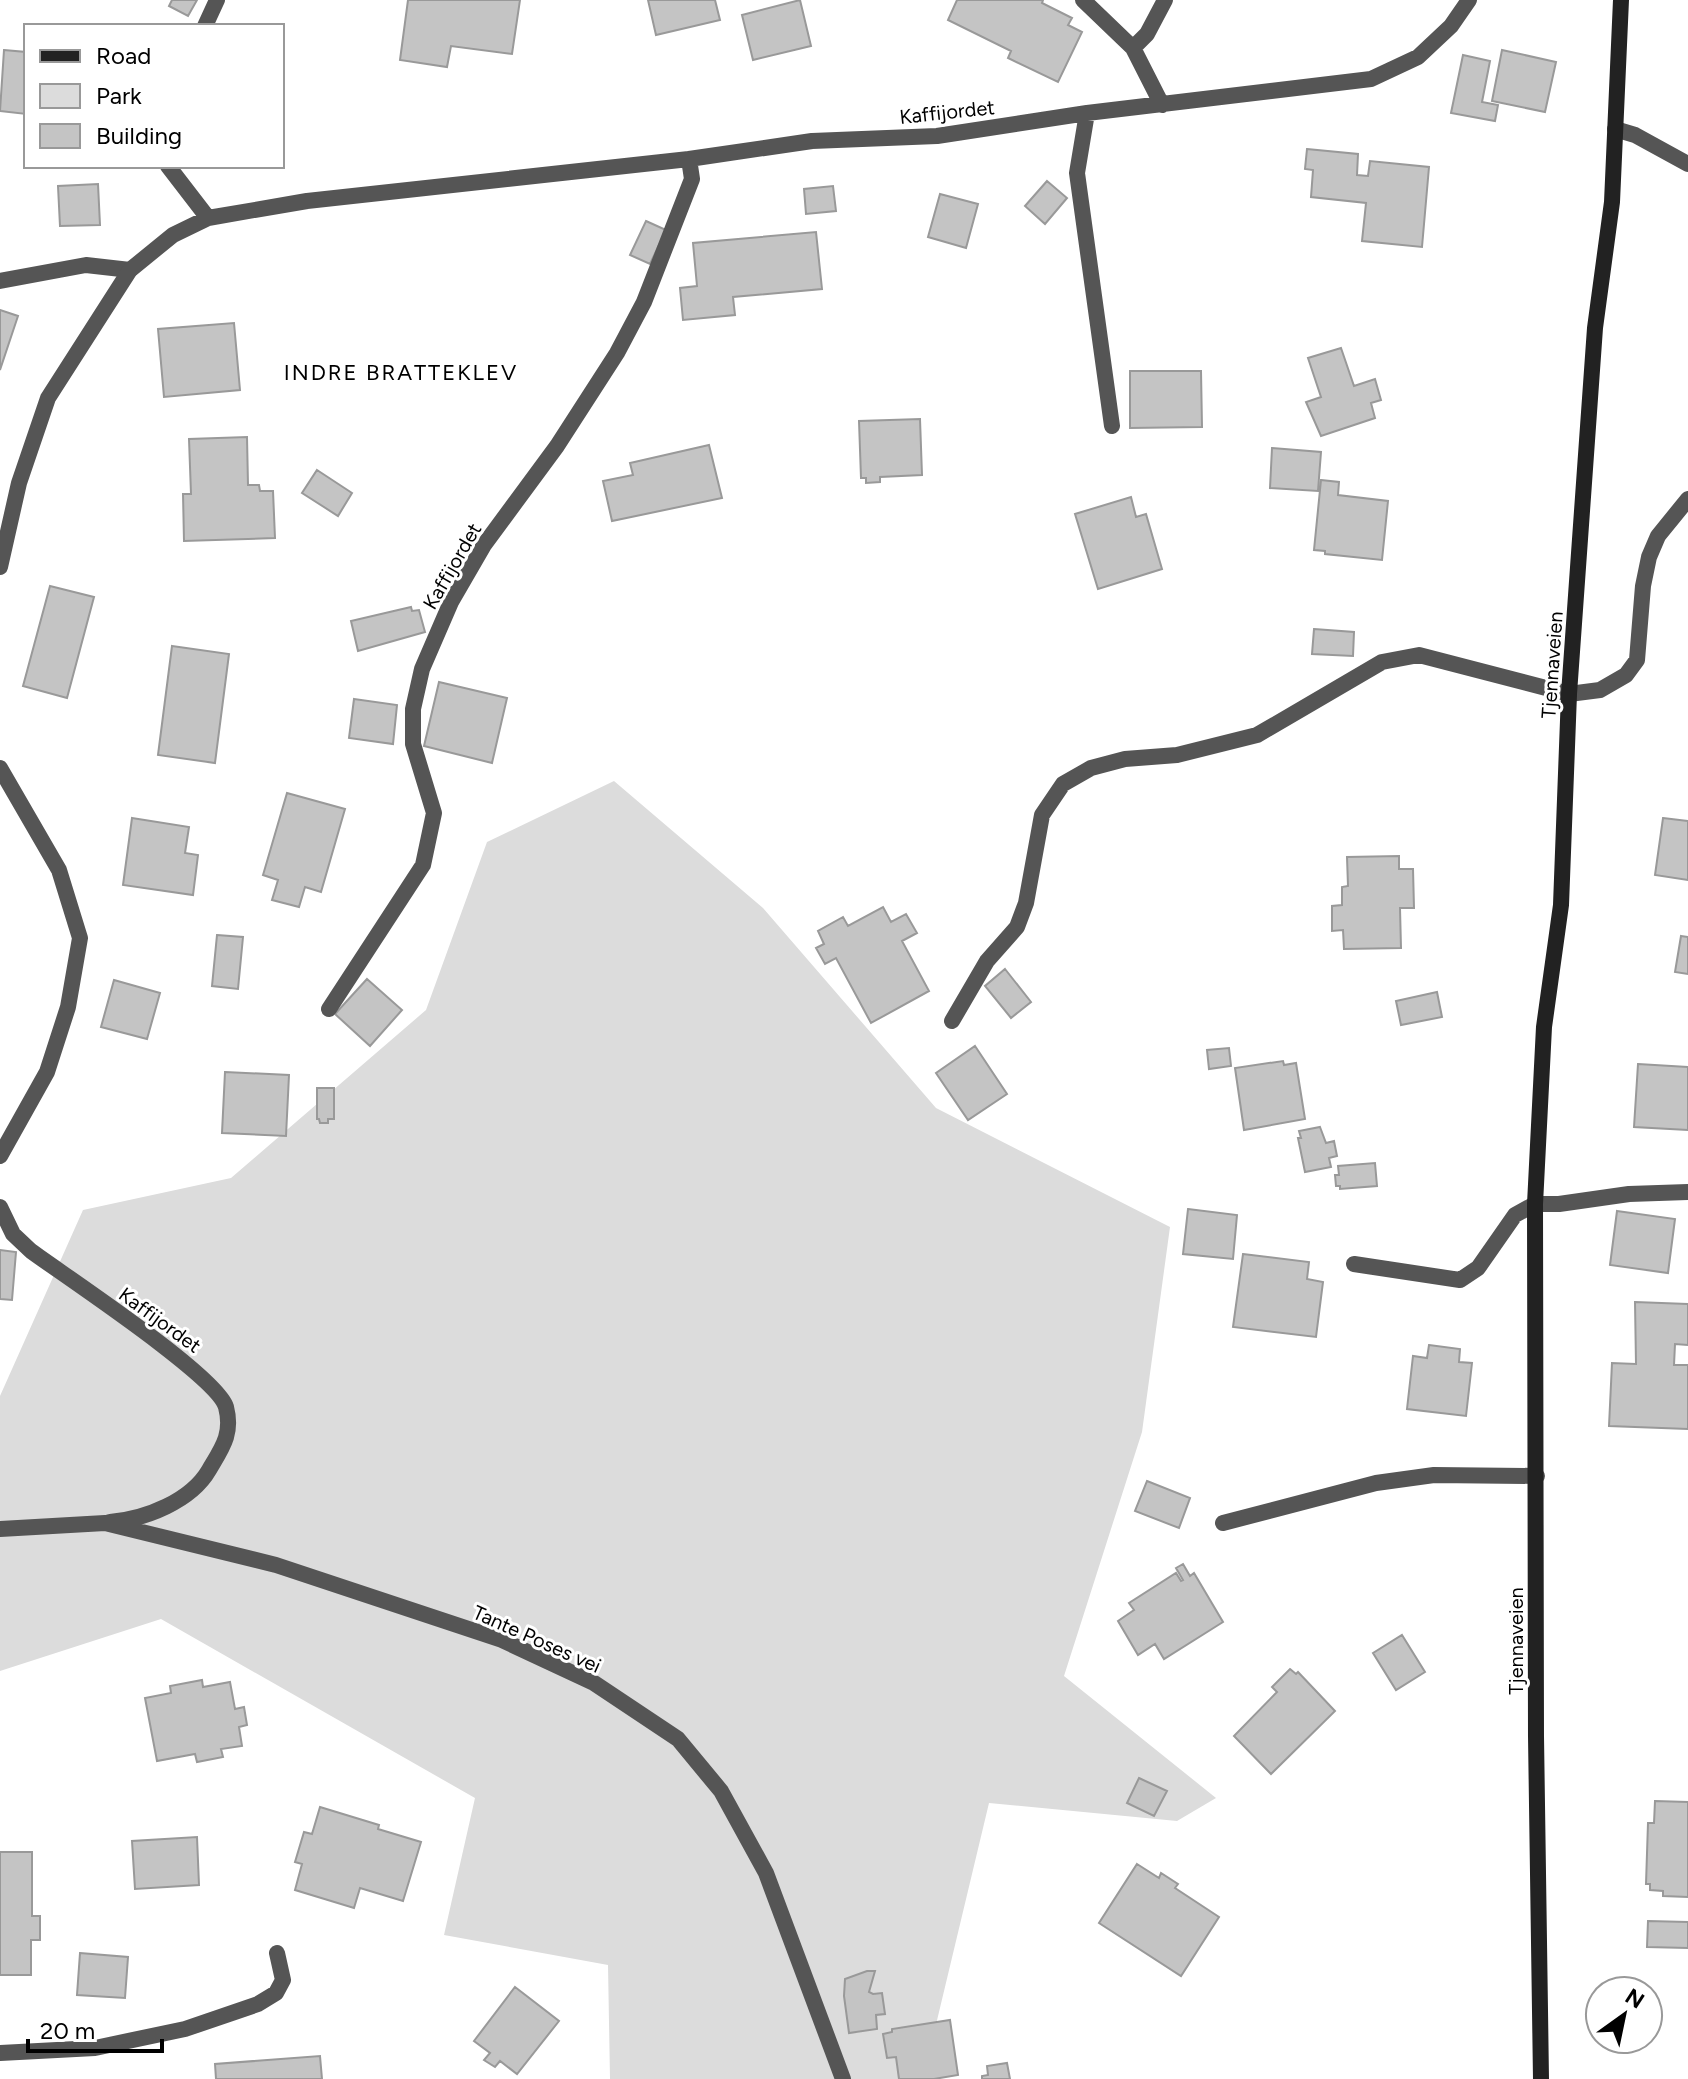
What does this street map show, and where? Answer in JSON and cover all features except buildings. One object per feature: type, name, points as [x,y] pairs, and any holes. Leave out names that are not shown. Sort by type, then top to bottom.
[{"type":"main road","name":"Tjennaveien","points":[[1541,2079],[1536,1736],[1535,1204],[1544,1027],[1561,905],[1569,694],[1595,328],[1612,202],[1621,0]]},
{"type":"street","points":[[206,24],[217,0]]},
{"type":"street","points":[[1083,0],[1133,48],[1162,105]]},
{"type":"street","points":[[1133,48],[1147,34],[1165,0]]},
{"type":"street","name":"Kaffijordet","points":[[0,567],[19,483],[48,398],[130,270],[173,235],[208,218],[307,201],[689,159],[812,141],[937,136],[1087,113],[1371,79],[1418,57],[1451,26],[1469,0]]},
{"type":"street","points":[[1087,113],[1077,173],[1112,426]]},
{"type":"street","points":[[1615,129],[1635,135],[1688,164]]},
{"type":"street","name":"Kaffijordet","points":[[329,1009],[423,865],[434,813],[413,744],[413,709],[422,669],[445,615],[484,545],[557,446],[617,353],[644,302],[692,179],[689,159]]},
{"type":"street","points":[[170,168],[208,218]]},
{"type":"street","points":[[0,281],[86,265],[130,270]]},
{"type":"street","points":[[952,1021],[987,961],[1017,927],[1026,903],[1042,815],[1063,784],[1091,768],[1125,759],[1177,755],[1257,735],[1382,662],[1419,655],[1569,694],[1600,690],[1626,675],[1637,660],[1643,586],[1649,557],[1658,536],[1688,499]]},
{"type":"street","points":[[0,768],[59,870],[80,938],[68,1007],[47,1072],[0,1156]]},
{"type":"street","points":[[1354,1264],[1460,1280],[1478,1268],[1515,1215],[1535,1204],[1559,1204],[1629,1194],[1688,1192]]},
{"type":"street","name":"Kaffijordet","points":[[0,1207],[13,1234],[31,1251],[192,1367],[226,1405],[228,1438],[201,1483],[160,1510],[105,1523]]},
{"type":"street","points":[[1223,1523],[1376,1483],[1434,1475],[1537,1476]]},
{"type":"street","name":"Tante Poses vei","points":[[0,1529],[105,1523],[276,1565],[502,1640],[594,1683],[678,1739],[721,1791],[766,1873],[843,2079]]},
{"type":"street","points":[[0,2053],[95,2048],[185,2029],[258,2004],[276,1993],[283,1980],[277,1953]]},
{"type":"green space","points":[[614,781],[763,908],[936,1108],[1170,1227],[1142,1432],[1064,1676],[1216,1798],[1177,1821],[989,1803],[928,2058],[932,2079],[610,2079],[608,1965],[444,1935],[475,1798],[161,1619],[0,1671],[0,1396],[83,1210],[231,1178],[426,1010],[487,842]]},
{"type":"district","name":"INDRE BRATTEKLEV","points":[[401,372]]}]
